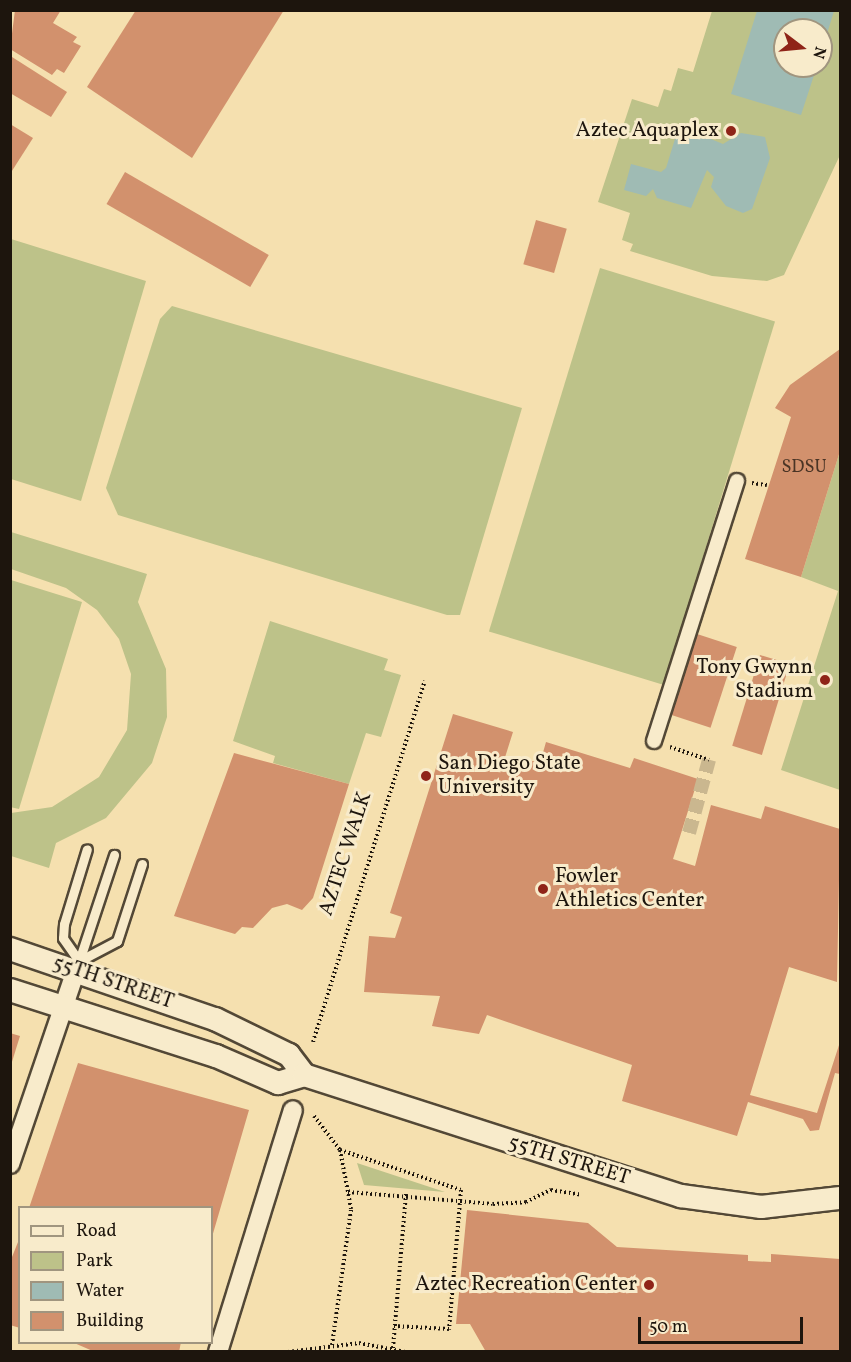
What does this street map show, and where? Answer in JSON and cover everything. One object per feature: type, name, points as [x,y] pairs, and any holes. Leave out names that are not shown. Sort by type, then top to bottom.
[{"type":"street","points":[[654,741],[737,481]]},
{"type":"street","name":"55TH STREET","points":[[10,949],[78,965],[215,1019],[289,1055],[304,1075]]},
{"type":"street","points":[[10,1164],[78,965]]},
{"type":"street","name":"55TH STREET","points":[[10,990],[64,1006],[278,1083],[304,1075],[722,1205],[803,1206],[840,1198]]},
{"type":"street","points":[[218,1352],[293,1110]]},
{"type":"lane","points":[[78,965],[63,938],[64,924],[87,849]]},
{"type":"lane","points":[[78,965],[114,855]]},
{"type":"lane","points":[[78,965],[117,941],[142,864]]},
{"type":"path","name":"AZTEC WALK","points":[[313,1041],[425,681]]},
{"type":"path","points":[[654,741],[710,760]]},
{"type":"path","points":[[315,1116],[340,1150],[351,1209],[332,1345]]},
{"type":"path","points":[[340,1150],[460,1190],[449,1329],[394,1326]]},
{"type":"path","points":[[348,1192],[526,1202],[551,1190],[582,1195]]},
{"type":"path","points":[[393,1348],[406,1194]]},
{"type":"path","points":[[452,1298],[458,1298]]},
{"type":"path","points":[[288,1352],[332,1345],[393,1348],[405,1352]]},
{"type":"green space","name":"Aztec Aquaplex","points":[[712,11],[840,11],[840,155],[784,275],[767,281],[712,276],[630,251],[633,244],[622,240],[630,213],[598,202],[632,99],[658,107],[664,89],[671,91],[678,68],[693,72]]},
{"type":"green space","points":[[11,239],[146,281],[81,501],[11,479]]},
{"type":"green space","points":[[600,268],[775,322],[664,685],[489,631]]},
{"type":"green space","points":[[172,306],[522,408],[460,615],[447,615],[118,515],[106,488],[160,319]]},
{"type":"green space","name":"Tony Gwynn Stadium","points":[[840,451],[840,790],[781,770],[838,591],[801,577]]},
{"type":"green space","points":[[11,532],[147,574],[138,602],[166,669],[167,717],[152,763],[106,818],[56,843],[49,868],[11,856],[11,813],[52,807],[99,777],[127,730],[131,674],[119,639],[97,610],[66,588],[11,569]]},
{"type":"green space","points":[[11,580],[82,602],[19,809],[10,807]]},
{"type":"green space","points":[[270,621],[388,659],[384,670],[401,675],[381,737],[366,733],[349,784],[273,763],[275,756],[233,741]]},
{"type":"green space","points":[[357,1163],[445,1192],[364,1185]]},
{"type":"water","points":[[757,11],[834,11],[832,18],[773,18],[773,78],[813,78],[801,115],[731,94]]},
{"type":"water","points":[[679,126],[723,144],[741,133],[765,137],[770,158],[752,209],[743,213],[726,206],[711,187],[714,177],[707,170],[691,208],[657,198],[653,189],[646,196],[624,190],[631,164],[661,172],[666,168]]},
{"type":"building","points":[[15,10],[61,10],[53,23],[77,37],[73,42],[81,46],[64,73],[57,69],[52,75],[10,49]]},
{"type":"building","points":[[136,10],[284,10],[192,158],[87,87]]},
{"type":"building","points":[[12,57],[67,92],[51,117],[10,93]]},
{"type":"building","points":[[10,124],[33,138],[10,174]]},
{"type":"building","points":[[125,172],[269,255],[250,287],[106,204]]},
{"type":"building","points":[[536,220],[567,229],[554,273],[523,264]]},
{"type":"building","points":[[840,349],[840,451],[801,577],[745,559],[791,417],[775,408],[790,385]]},
{"type":"building","points":[[694,633],[737,647],[711,728],[668,714]]},
{"type":"building","points":[[760,655],[790,664],[762,755],[732,746]]},
{"type":"building","name":"Fowler Athletics Center","points":[[453,714],[513,732],[501,770],[512,773],[517,757],[540,763],[546,742],[630,768],[634,758],[698,779],[673,859],[695,866],[711,805],[761,819],[765,806],[840,829],[837,982],[789,967],[750,1095],[817,1113],[840,1042],[840,1074],[835,1073],[819,1130],[810,1131],[803,1119],[748,1102],[737,1136],[622,1101],[632,1065],[487,1015],[479,1034],[432,1026],[440,996],[364,992],[369,936],[395,938],[402,917],[390,913]]},
{"type":"building","points":[[234,753],[349,784],[313,898],[302,910],[287,904],[272,908],[253,928],[242,927],[235,934],[174,916]]},
{"type":"building","points":[[10,1033],[20,1036],[11,1065],[10,1065]]},
{"type":"building","points":[[78,1063],[249,1110],[213,1234],[213,1206],[30,1206]]},
{"type":"building","name":"Aztec Recreation Center","points":[[467,1210],[588,1223],[617,1247],[748,1255],[748,1261],[771,1262],[771,1254],[840,1259],[840,1352],[486,1352],[470,1324],[456,1324]]},
{"type":"building","points":[[18,1242],[18,1327],[10,1325],[10,1262]]},
{"type":"building","points":[[77,1344],[181,1344],[179,1352],[95,1352]]},
{"type":"tunnel","points":[[689,833],[709,760]]},
{"type":"place","name":"Aztec Aquaplex","points":[[731,131]]},
{"type":"place","name":"Tony Gwynn Stadium","points":[[825,680]]},
{"type":"place","name":"San Diego State University","points":[[426,776]]},
{"type":"place","name":"Fowler Athletics Center","points":[[543,889]]},
{"type":"place","name":"Aztec Recreation Center","points":[[649,1285]]}]
